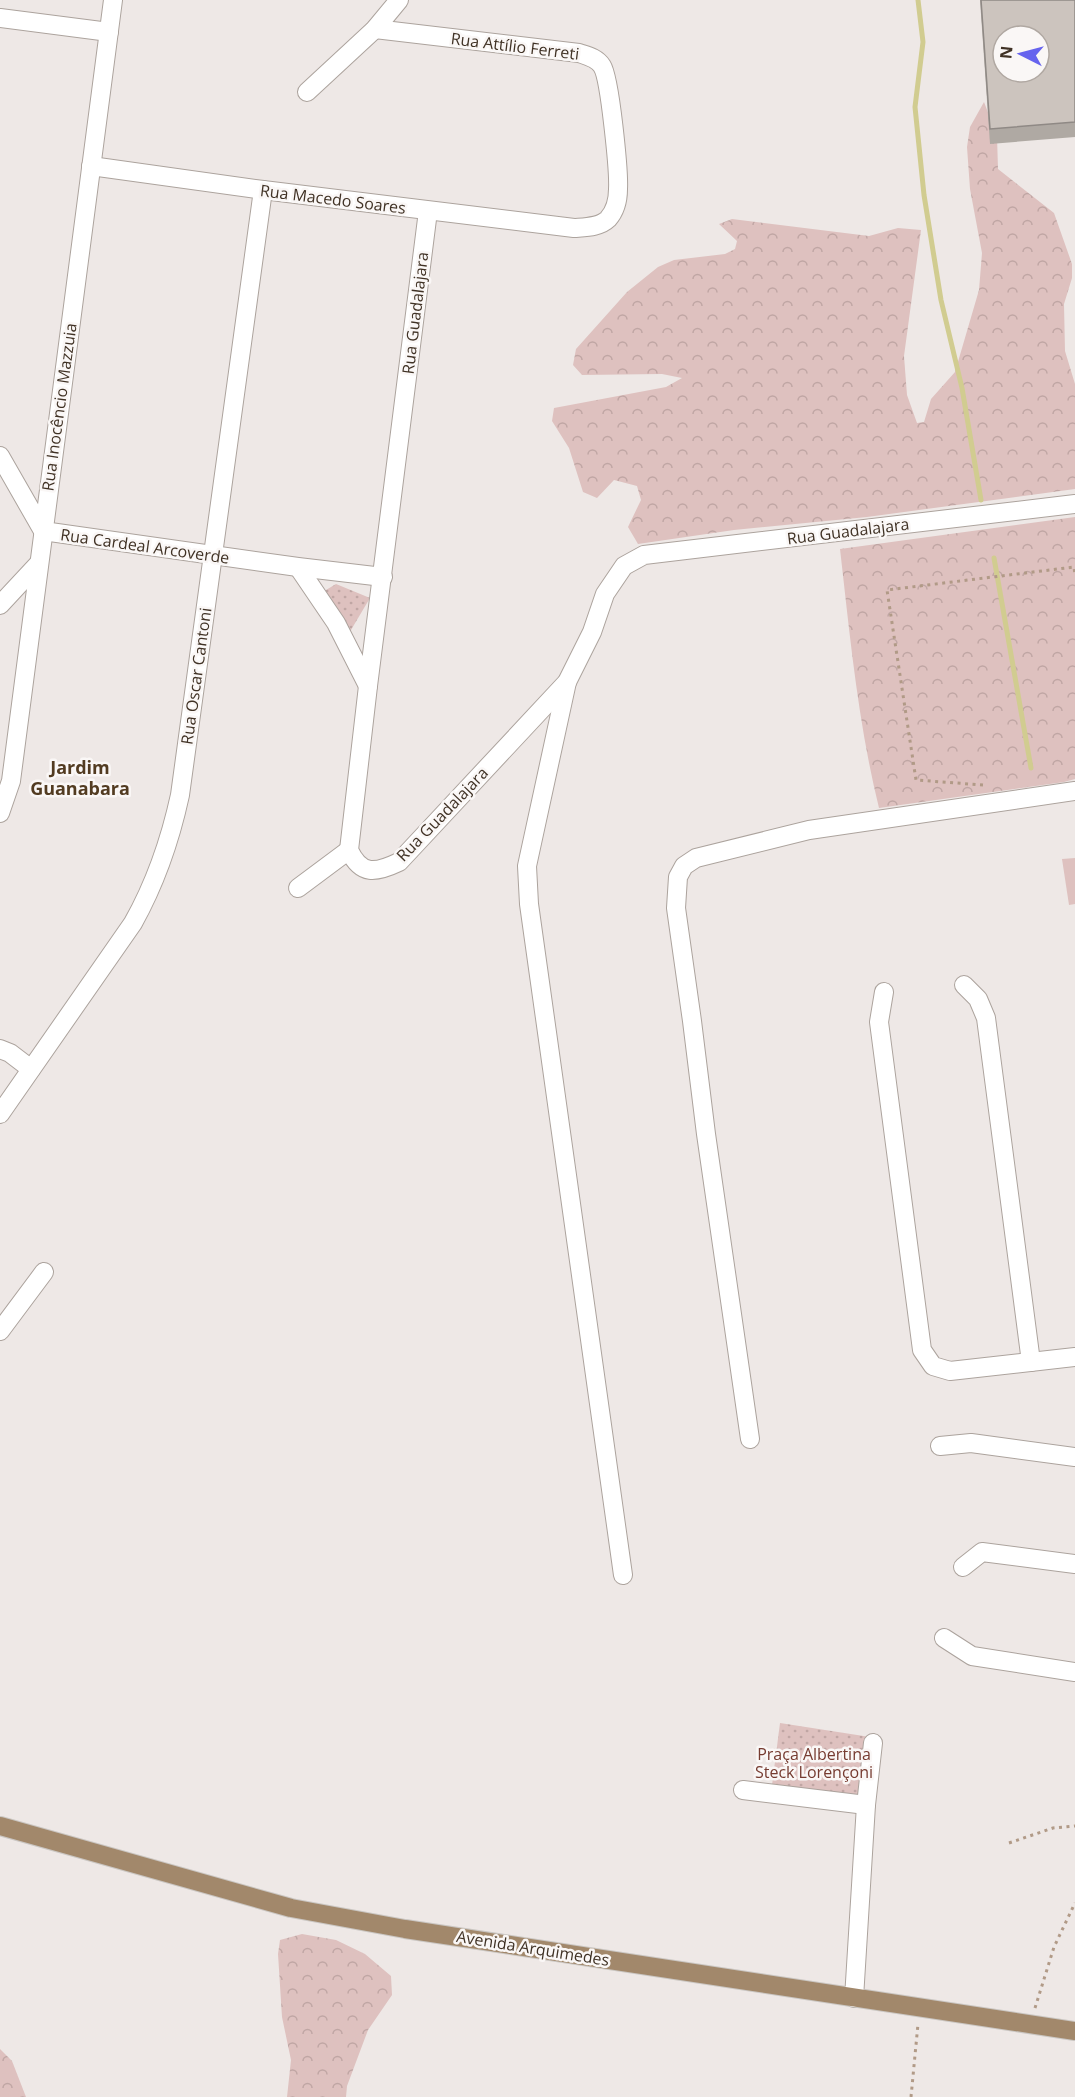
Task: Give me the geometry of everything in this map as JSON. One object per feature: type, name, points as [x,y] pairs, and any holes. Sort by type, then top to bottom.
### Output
[{"type":"main road","name":"Avenida Arquimedes","points":[[0,1826],[291,1908],[405,1929],[1075,2031]]},
{"type":"street","name":"Rua Inocêncio Mazzuia","points":[[0,813],[11,781],[113,0]]},
{"type":"street","points":[[307,92],[375,29],[399,0]]},
{"type":"street","points":[[0,18],[109,32]]},
{"type":"street","name":"Rua Attílio Ferreti","points":[[375,29],[579,53],[594,58],[603,67],[609,86],[619,187],[616,208],[608,220],[594,226],[574,228]]},
{"type":"street","name":"Rua Macedo Soares","points":[[91,166],[263,190],[574,228]]},
{"type":"street","name":"Rua Oscar Cantoni","points":[[0,1114],[133,923],[160,868],[171,835],[180,795],[263,190]]},
{"type":"street","name":"Rua Guadalajara","points":[[428,211],[349,850],[355,863],[369,870],[386,868],[399,862],[567,682],[592,632],[605,594],[624,566],[644,555],[1075,504]]},
{"type":"street","name":"Rua Cardeal Arcoverde","points":[[0,456],[42,531],[383,577]]},
{"type":"street","points":[[0,605],[39,563]]},
{"type":"street","points":[[298,567],[336,623],[368,686]]},
{"type":"street","points":[[567,682],[536,818],[527,875],[530,914],[623,1575]]},
{"type":"street","points":[[750,1439],[705,1134],[676,908],[678,877],[684,866],[696,858],[809,830],[1075,791]]},
{"type":"street","points":[[298,888],[349,850]]},
{"type":"street","points":[[964,985],[978,999],[986,1018],[1031,1362]]},
{"type":"street","points":[[884,992],[879,1022],[922,1350],[933,1366],[950,1371],[1075,1357]]},
{"type":"street","points":[[0,1049],[10,1053],[31,1069]]},
{"type":"street","points":[[0,1331],[44,1272]]},
{"type":"street","points":[[940,1446],[971,1443],[1075,1457]]},
{"type":"street","points":[[963,1567],[982,1552],[1075,1564]]},
{"type":"street","points":[[944,1638],[972,1656],[1075,1672]]},
{"type":"street","points":[[854,1998],[866,1805],[873,1743]]},
{"type":"street","points":[[743,1790],[866,1805]]},
{"type":"path","points":[[984,785],[916,780],[887,590],[1074,567],[1075,574]]},
{"type":"path","points":[[1008,1843],[1053,1828],[1075,1826]]},
{"type":"path","points":[[1031,2024],[1054,1947],[1075,1903]]},
{"type":"path","points":[[911,2097],[918,2007]]},
{"type":"green space","points":[[984,102],[997,136],[998,169],[1054,213],[1072,264],[1072,278],[1064,304],[1065,351],[1075,384],[1075,489],[867,517],[734,530],[638,544],[628,527],[641,500],[637,486],[614,480],[597,498],[583,492],[569,448],[552,421],[554,408],[666,387],[682,378],[662,374],[582,375],[573,365],[576,349],[627,292],[658,267],[674,260],[725,254],[735,249],[737,241],[719,224],[732,219],[869,236],[898,228],[921,230],[904,356],[907,395],[917,423],[924,422],[931,399],[955,372],[979,290],[982,253],[970,189],[967,147],[970,127]]},
{"type":"green space","points":[[1075,517],[1075,779],[879,808],[860,712],[840,549]]},
{"type":"green space","points":[[336,584],[370,598],[348,635],[321,593]]},
{"type":"green space","points":[[1075,858],[1075,904],[1069,905],[1062,859]]},
{"type":"green space","name":"Praça Albertina Steck Lorençoni","points":[[780,1723],[870,1737],[866,1805],[771,1793]]},
{"type":"green space","points":[[302,1934],[336,1940],[365,1954],[391,1976],[392,1995],[368,2030],[347,2086],[346,2097],[287,2097],[291,2060],[282,2017],[278,1954],[280,1940]]},
{"type":"green space","points":[[0,2049],[12,2061],[26,2097],[0,2097]]},
{"type":"building","points":[[981,0],[1075,0],[1075,122],[990,129]]},
{"type":"waterway","points":[[918,0],[923,42],[915,107],[924,195],[941,300],[962,388],[981,500]]},
{"type":"waterway","points":[[994,558],[1031,768]]},
{"type":"district","name":"Jardim Guanabara","points":[[80,778]]}]
